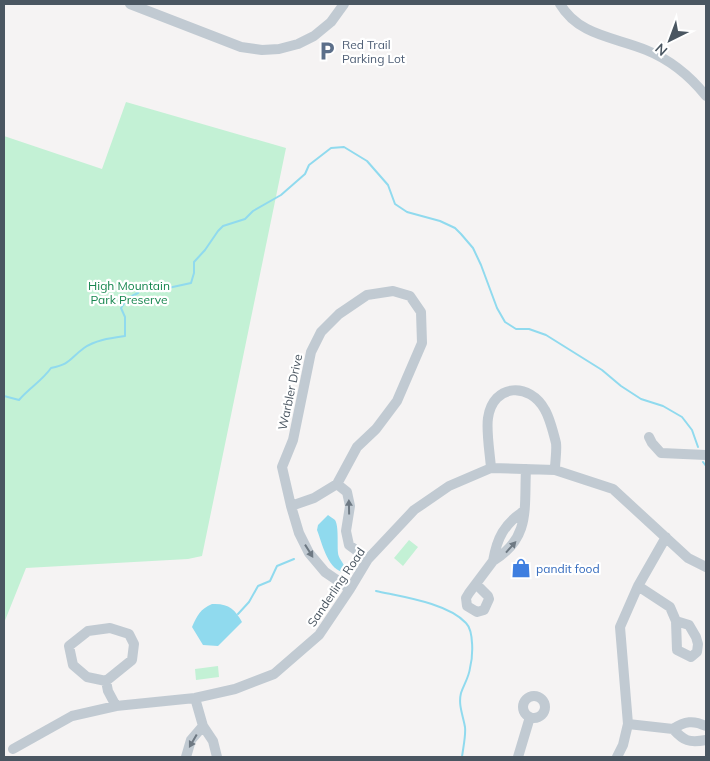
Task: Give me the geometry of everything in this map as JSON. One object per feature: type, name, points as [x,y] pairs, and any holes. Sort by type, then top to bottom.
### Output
[{"type":"street","points":[[130,4],[241,47],[262,50],[279,49],[298,44],[314,36],[331,22],[344,4]]},
{"type":"street","points":[[560,4],[568,15],[586,30],[644,49],[669,61],[690,78],[706,96]]},
{"type":"street","name":"Warbler Drive","points":[[337,484],[357,447],[376,429],[397,401],[422,343],[421,312],[410,296],[393,291],[367,295],[339,314],[321,332],[311,352],[293,440],[282,467],[299,533],[309,553],[324,572],[350,590]]},
{"type":"street","points":[[491,468],[488,418],[494,401],[504,391],[518,390],[532,396],[545,410],[556,443],[555,470]]},
{"type":"street","points":[[649,437],[661,452],[706,454]]},
{"type":"street","name":"Sanderling Road","points":[[14,749],[72,716],[116,706],[194,698],[234,689],[274,674],[319,635],[350,590],[368,559],[414,510],[448,486],[491,468],[555,470],[613,489],[688,558],[706,567]]},
{"type":"street","points":[[493,561],[503,555],[515,542],[520,533],[524,511],[526,469]]},
{"type":"street","points":[[291,506],[314,498],[337,484],[347,492],[350,506],[346,531],[349,545],[368,559]]},
{"type":"street","points":[[476,584],[493,561],[500,534],[511,520],[524,511]]},
{"type":"street","points":[[616,757],[624,745],[628,724],[620,627],[638,586],[666,537]]},
{"type":"street","points":[[638,586],[670,607],[676,621]]},
{"type":"street","points":[[110,628],[129,634],[134,644],[132,660],[106,681],[87,677],[72,665],[69,646],[88,631],[110,628]]},
{"type":"street","points":[[106,681],[108,691],[116,706]]},
{"type":"street","points":[[194,698],[204,726],[213,741],[217,757]]},
{"type":"street","points":[[518,757],[530,717]]},
{"type":"street","points":[[628,724],[673,729],[683,722],[695,721],[706,726]]},
{"type":"street","points":[[186,757],[191,740],[204,726]]},
{"type":"street","points":[[673,729],[681,738],[693,742],[706,740]]},
{"type":"green space","name":"High Mountain Park Preserve","points":[[126,102],[286,148],[202,556],[188,559],[26,568],[4,623],[4,136],[102,169]]},
{"type":"green space","points":[[409,540],[418,547],[403,566],[394,558]]},
{"type":"green space","points":[[218,666],[219,677],[196,680],[195,669]]},
{"type":"water","points":[[328,515],[336,523],[338,555],[345,567],[342,572],[332,565],[329,560],[317,530],[318,525]]},
{"type":"water","points":[[212,604],[227,606],[237,614],[242,622],[218,646],[203,645],[192,627],[199,613]]},
{"type":"waterway","points":[[4,396],[19,400],[51,368],[66,363],[88,345],[125,336],[125,317],[121,308],[128,298],[138,293],[141,286],[150,285],[159,290],[191,283],[194,273],[194,262],[223,226],[245,219],[253,211],[281,195],[305,174],[309,165],[331,148],[344,147],[367,161],[388,185],[395,204],[407,212],[440,221],[455,228],[461,234],[473,248],[497,308],[505,322],[516,329],[529,329],[546,335],[602,370],[621,386],[641,399],[663,406],[682,417],[692,430],[698,447]]},
{"type":"waterway","points":[[703,462],[706,466]]},
{"type":"waterway","points":[[238,614],[249,602],[258,586],[270,581],[277,566],[294,559]]},
{"type":"waterway","points":[[376,591],[411,598],[448,610],[458,616],[469,627],[472,638],[471,663],[460,697],[465,727],[462,757]]},
{"type":"place","name":"Red Trail Parking Lot","points":[[327,51]]},
{"type":"place","name":"pandit food","points":[[521,568]]}]
